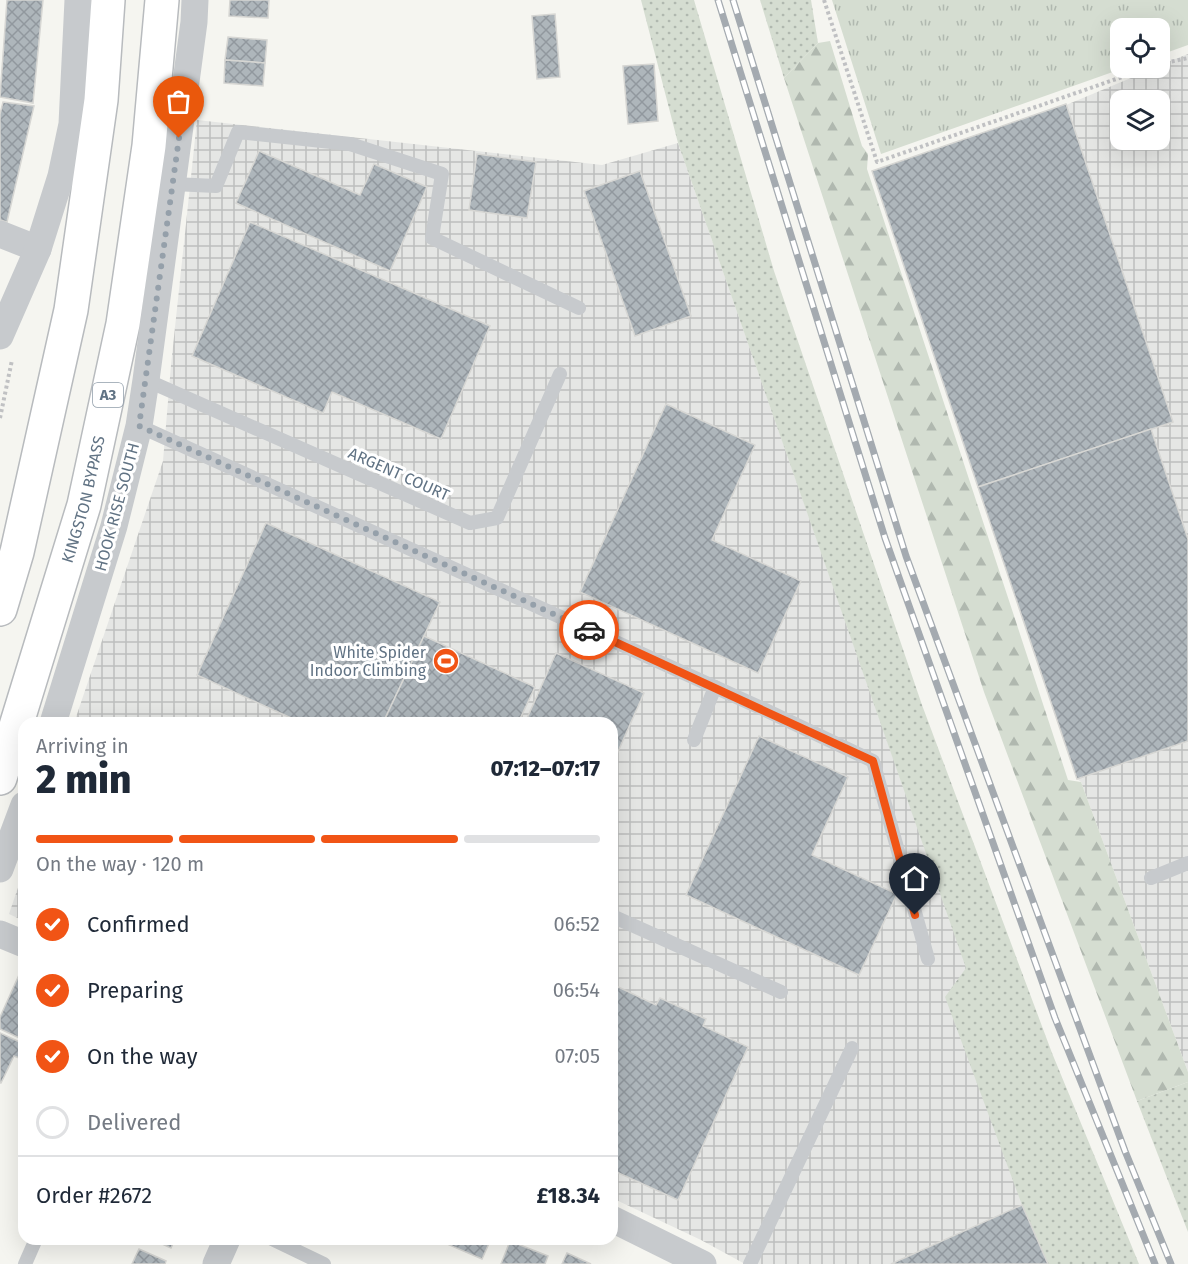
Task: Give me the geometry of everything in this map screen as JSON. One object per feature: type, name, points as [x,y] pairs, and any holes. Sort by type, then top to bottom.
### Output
[{"type":"highway","points":[[0,609],[17,552],[71,310],[101,100],[108,0]]},
{"type":"highway","name":"KINGSTON BYPASS","points":[[19,717],[84,505],[123,324],[149,146],[162,0]]},
{"type":"highway","name":"KINGSTON BYPASS","points":[[0,778],[18,720]]},
{"type":"street","points":[[6,345],[61,176],[72,124],[78,0]]},
{"type":"street","name":"HOOK RISE SOUTH","points":[[56,717],[114,526],[139,426],[173,184],[195,0]]},
{"type":"street","points":[[0,234],[38,249]]},
{"type":"street","points":[[0,869],[18,821]]},
{"type":"street","points":[[0,934],[18,942]]},
{"type":"street","points":[[618,1222],[703,1264]]},
{"type":"street","points":[[216,1264],[224,1245]]},
{"type":"lane","points":[[173,184],[216,186],[238,132],[350,144],[442,174],[432,238],[579,308]]},
{"type":"lane","name":"ARGENT COURT","points":[[146,380],[470,523],[497,518],[560,374]]},
{"type":"lane","points":[[139,426],[873,761],[928,959]]},
{"type":"lane","points":[[694,740],[715,687]]},
{"type":"lane","points":[[1151,878],[1188,863]]},
{"type":"lane","points":[[618,919],[781,992]]},
{"type":"lane","points":[[750,1264],[852,1048]]},
{"type":"lane","points":[[25,1264],[33,1245]]},
{"type":"lane","points":[[284,1245],[324,1264]]},
{"type":"path","points":[[824,0],[877,162],[1119,78]]},
{"type":"path","points":[[1170,61],[1188,58]]},
{"type":"path","points":[[0,418],[6,345]]},
{"type":"shaded area","points":[[1188,54],[1188,1072],[1081,782],[1077,779],[872,171],[1066,105],[1131,78],[1170,78],[1170,61]]},
{"type":"shaded area","points":[[197,120],[602,165],[678,143],[981,1009],[1094,1264],[745,1264],[701,1240],[618,1201],[618,717],[76,717],[163,461]]},
{"type":"shaded area","points":[[18,888],[18,918],[9,914]]},
{"type":"green space","points":[[641,0],[694,0],[774,271],[922,705],[1052,1053],[1139,1264],[1048,1264],[1022,1205],[945,997],[966,968],[678,143]]},
{"type":"green space","points":[[760,0],[811,0],[818,43],[784,78]]},
{"type":"green space","points":[[832,0],[1188,0],[1188,45],[1170,51],[1170,18],[1110,18],[1110,73],[881,154]]},
{"type":"green space","points":[[830,41],[862,146],[868,154],[867,169],[1068,780],[1081,782],[1188,1072],[1188,1082],[1137,1101],[984,692],[784,78],[818,43]]},
{"type":"green space","points":[[1188,1082],[1188,1232],[1137,1101]]},
{"type":"building","points":[[7,0],[43,0],[33,103],[0,97]]},
{"type":"building","points":[[230,0],[269,0],[268,18],[229,16]]},
{"type":"building","points":[[555,14],[560,77],[537,79],[532,16]]},
{"type":"building","points":[[228,37],[267,40],[265,63],[225,60]]},
{"type":"building","points":[[225,60],[265,63],[263,86],[224,83]]},
{"type":"building","points":[[654,64],[658,121],[628,124],[623,66]]},
{"type":"building","points":[[3,102],[34,106],[7,222],[0,220],[0,114]]},
{"type":"building","points":[[1066,104],[1173,422],[978,487],[872,171]]},
{"type":"building","points":[[259,151],[360,195],[374,164],[427,187],[390,271],[236,203]]},
{"type":"building","points":[[477,154],[536,162],[527,218],[469,210]]},
{"type":"building","points":[[640,171],[691,316],[635,336],[584,191]]},
{"type":"building","points":[[250,222],[490,326],[441,439],[332,392],[323,413],[192,356]]},
{"type":"building","points":[[666,404],[755,445],[712,540],[801,581],[758,673],[580,592]]},
{"type":"building","points":[[1151,429],[1188,539],[1188,741],[1077,779],[978,487]]},
{"type":"building","points":[[266,523],[440,602],[386,717],[289,717],[197,675]]},
{"type":"building","name":"White Spider Indoor Climbing","points":[[424,636],[535,687],[521,717],[386,717]]},
{"type":"building","points":[[556,653],[644,693],[618,752],[618,717],[528,717]]},
{"type":"building","points":[[759,736],[848,777],[812,855],[897,894],[859,975],[686,895]]},
{"type":"building","points":[[18,977],[18,1037],[0,1029],[0,1017]]},
{"type":"building","points":[[618,987],[656,1005],[660,998],[706,1019],[703,1026],[748,1047],[678,1200],[618,1173]]},
{"type":"building","points":[[0,1033],[18,1041],[18,1058],[14,1056],[0,1083]]},
{"type":"building","points":[[1022,1205],[1048,1264],[891,1264]]},
{"type":"building","points":[[449,1245],[488,1245],[482,1259]]},
{"type":"building","points":[[508,1245],[520,1245],[548,1256],[545,1264],[501,1264]]},
{"type":"building","points":[[139,1249],[166,1261],[165,1264],[132,1264]]},
{"type":"building","points":[[567,1253],[591,1264],[562,1264]]},
{"type":"railway","points":[[718,0],[885,538],[1055,1018],[1155,1264]]},
{"type":"railway","points":[[733,0],[906,556],[1125,1151],[1171,1264]]},
{"type":"way so far","points":[[179,138],[139,426],[589,630]]},
{"type":"place","name":"White Spider Indoor Climbing","points":[[446,661]]},
{"type":"route","points":[[589,630],[873,761],[915,915]]}]
